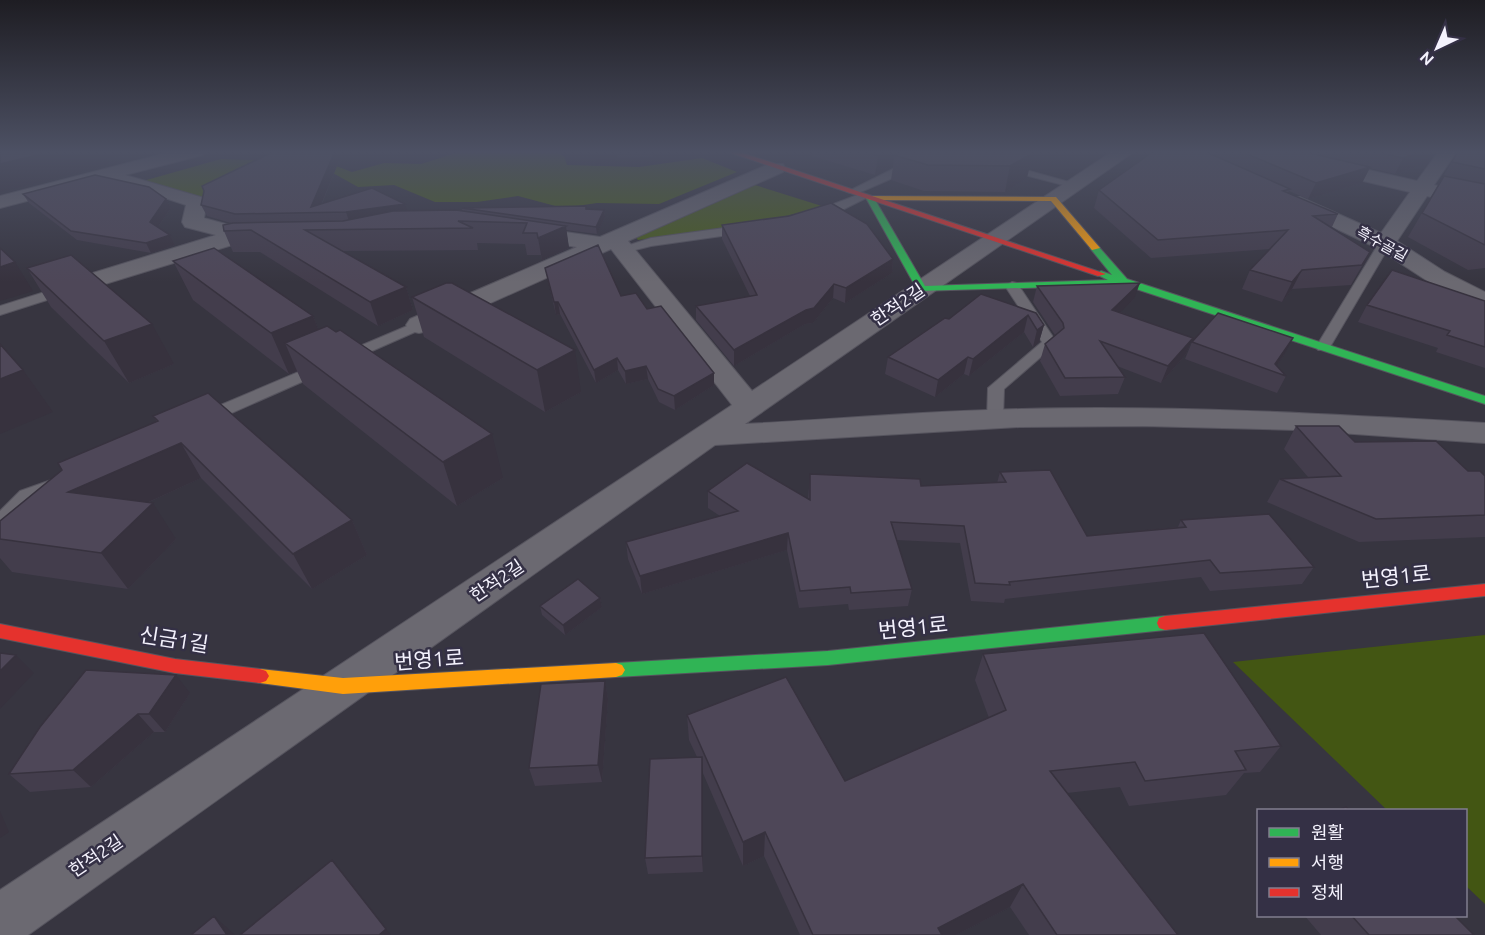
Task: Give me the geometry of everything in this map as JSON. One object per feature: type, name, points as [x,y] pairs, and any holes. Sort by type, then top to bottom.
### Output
[{"type":"main road","points":[[858,195],[1485,400]]},
{"type":"main road","points":[[862,196],[1053,199],[1124,282]]},
{"type":"main road","points":[[862,196],[922,289],[1124,282]]},
{"type":"main road","name":"번영1로","points":[[343,687],[828,658],[1485,590]]},
{"type":"main road","name":"신금1길","points":[[0,632],[175,666],[343,687]]},
{"type":"street","points":[[0,202],[28,195]]},
{"type":"street","points":[[175,195],[197,202],[193,222],[239,235]]},
{"type":"street","points":[[419,325],[613,244],[719,195]]},
{"type":"street","name":"한적2길","points":[[0,922],[1060,195]]},
{"type":"street","name":"흑수골길","points":[[1278,195],[1385,243],[1437,277],[1485,302]]},
{"type":"street","points":[[1385,243],[1418,195]]},
{"type":"street","points":[[1447,195],[1485,203]]},
{"type":"street","points":[[79,285],[239,235],[288,228]]},
{"type":"street","points":[[503,228],[542,237],[613,244],[749,407]]},
{"type":"street","points":[[708,436],[995,419],[1144,417],[1296,421],[1485,433]]},
{"type":"lane","points":[[805,216],[840,207],[862,196]]},
{"type":"lane","points":[[613,244],[651,242],[763,226]]},
{"type":"lane","points":[[1323,347],[1385,243]]},
{"type":"lane","points":[[0,311],[79,285]]},
{"type":"lane","points":[[995,419],[996,388],[1050,343],[1012,286]]},
{"type":"lane","points":[[187,426],[419,325]]},
{"type":"lane","points":[[0,522],[27,496],[70,478]]},
{"type":"green space","points":[[191,195],[223,195],[207,199]]},
{"type":"green space","points":[[417,195],[682,195],[659,204],[597,203],[563,208],[518,196],[477,202],[435,202]]},
{"type":"green space","points":[[732,195],[786,195],[825,207],[738,227],[638,240],[635,236]]},
{"type":"green space","points":[[1485,635],[1485,904],[1467,887],[1467,809],[1386,809],[1233,662]]},
{"type":"building","points":[[24,195],[160,195],[166,199],[150,222],[170,235],[146,243],[71,231]]},
{"type":"building","points":[[203,195],[316,195],[311,207],[351,195],[386,195],[405,204],[346,212],[235,214],[201,205]]},
{"type":"building","points":[[1104,195],[1292,195],[1338,214],[1313,216],[1370,252],[1362,265],[1302,270],[1292,282],[1250,270],[1288,230],[1158,240]]},
{"type":"building","points":[[1433,195],[1485,195],[1485,245],[1422,213]]},
{"type":"building","points":[[831,203],[867,224],[893,259],[846,288],[834,284],[814,308],[806,310],[734,350],[696,306],[757,295],[722,225],[789,216]]},
{"type":"building","points":[[586,206],[586,209],[604,210],[596,227],[462,208]]},
{"type":"building","points":[[456,210],[566,226],[538,238],[537,233],[523,233],[527,223],[458,221],[473,228],[305,230],[406,287],[370,302],[251,230],[224,231],[223,225],[343,221],[393,211]]},
{"type":"building","points":[[598,245],[621,296],[636,293],[647,309],[661,306],[714,373],[674,396],[658,389],[646,366],[625,371],[617,358],[594,370],[558,302],[554,302],[545,268]]},
{"type":"building","points":[[0,248],[15,262],[0,267]]},
{"type":"building","points":[[214,248],[313,316],[271,333],[173,261]]},
{"type":"building","points":[[71,255],[152,324],[104,341],[27,268]]},
{"type":"building","points":[[1392,270],[1485,301],[1485,347],[1447,335],[1450,331],[1367,305]]},
{"type":"building","points":[[446,283],[452,283],[575,350],[537,370],[412,297]]},
{"type":"building","points":[[1140,283],[1112,310],[1193,338],[1168,366],[1100,341],[1125,377],[1065,378],[1045,344],[1064,328],[1063,323],[1037,286]]},
{"type":"building","points":[[981,294],[1036,313],[1044,325],[1037,330],[1028,315],[973,359],[968,357],[938,380],[888,357],[945,318],[949,319]]},
{"type":"building","points":[[1218,313],[1293,338],[1275,364],[1286,376],[1192,342]]},
{"type":"building","points":[[327,326],[336,332],[340,330],[492,434],[443,462],[285,343]]},
{"type":"building","points":[[0,344],[23,370],[0,379]]},
{"type":"building","points":[[208,393],[352,520],[293,554],[181,443],[68,492],[153,503],[101,553],[0,539],[0,521],[62,470],[58,463],[158,421],[153,416]]},
{"type":"building","points":[[1296,426],[1339,426],[1355,442],[1436,441],[1468,471],[1480,471],[1485,476],[1485,515],[1376,519],[1280,479],[1341,476]]},
{"type":"building","points":[[747,463],[810,500],[810,474],[920,479],[921,486],[1006,482],[1000,472],[1050,470],[1087,536],[1186,527],[1181,520],[1269,514],[1314,567],[1220,573],[1210,560],[1009,582],[1010,585],[975,583],[964,526],[891,522],[912,589],[851,593],[850,587],[800,591],[788,533],[640,576],[626,542],[738,511],[708,491]]},
{"type":"building","points":[[578,579],[600,598],[563,625],[540,606]]},
{"type":"building","points":[[1204,633],[1281,746],[1235,751],[1246,770],[1145,781],[1135,762],[1050,771],[1178,935],[1057,935],[1023,884],[938,928],[942,935],[813,935],[765,832],[743,842],[687,715],[786,677],[845,781],[1006,710],[983,654]]},
{"type":"building","points":[[0,653],[16,655],[0,671]]},
{"type":"building","points":[[86,670],[176,675],[149,714],[138,714],[73,770],[9,774],[40,727]]},
{"type":"building","points":[[605,681],[598,765],[529,768],[541,684]]},
{"type":"building","points":[[702,757],[702,856],[645,858],[650,759]]},
{"type":"building","points":[[332,860],[386,929],[379,935],[240,935]]},
{"type":"building","points":[[214,916],[227,935],[191,935]]},
{"type":"building","points":[[1353,917],[1456,917],[1474,935],[1369,935]]},
{"type":"traffic: fast","points":[[870,198],[922,289],[1124,282],[1095,248]]},
{"type":"traffic: fast","points":[[1101,274],[1485,400]]},
{"type":"traffic: fast","points":[[616,670],[828,658],[1165,623]]},
{"type":"traffic: slow","points":[[870,198],[1053,199],[1095,248]]},
{"type":"traffic: slow","points":[[260,676],[343,686],[616,670]]},
{"type":"traffic: jam","points":[[860,195],[1101,274]]},
{"type":"traffic: jam","points":[[1165,623],[1485,590]]},
{"type":"traffic: jam","points":[[0,631],[175,666],[260,676]]}]
